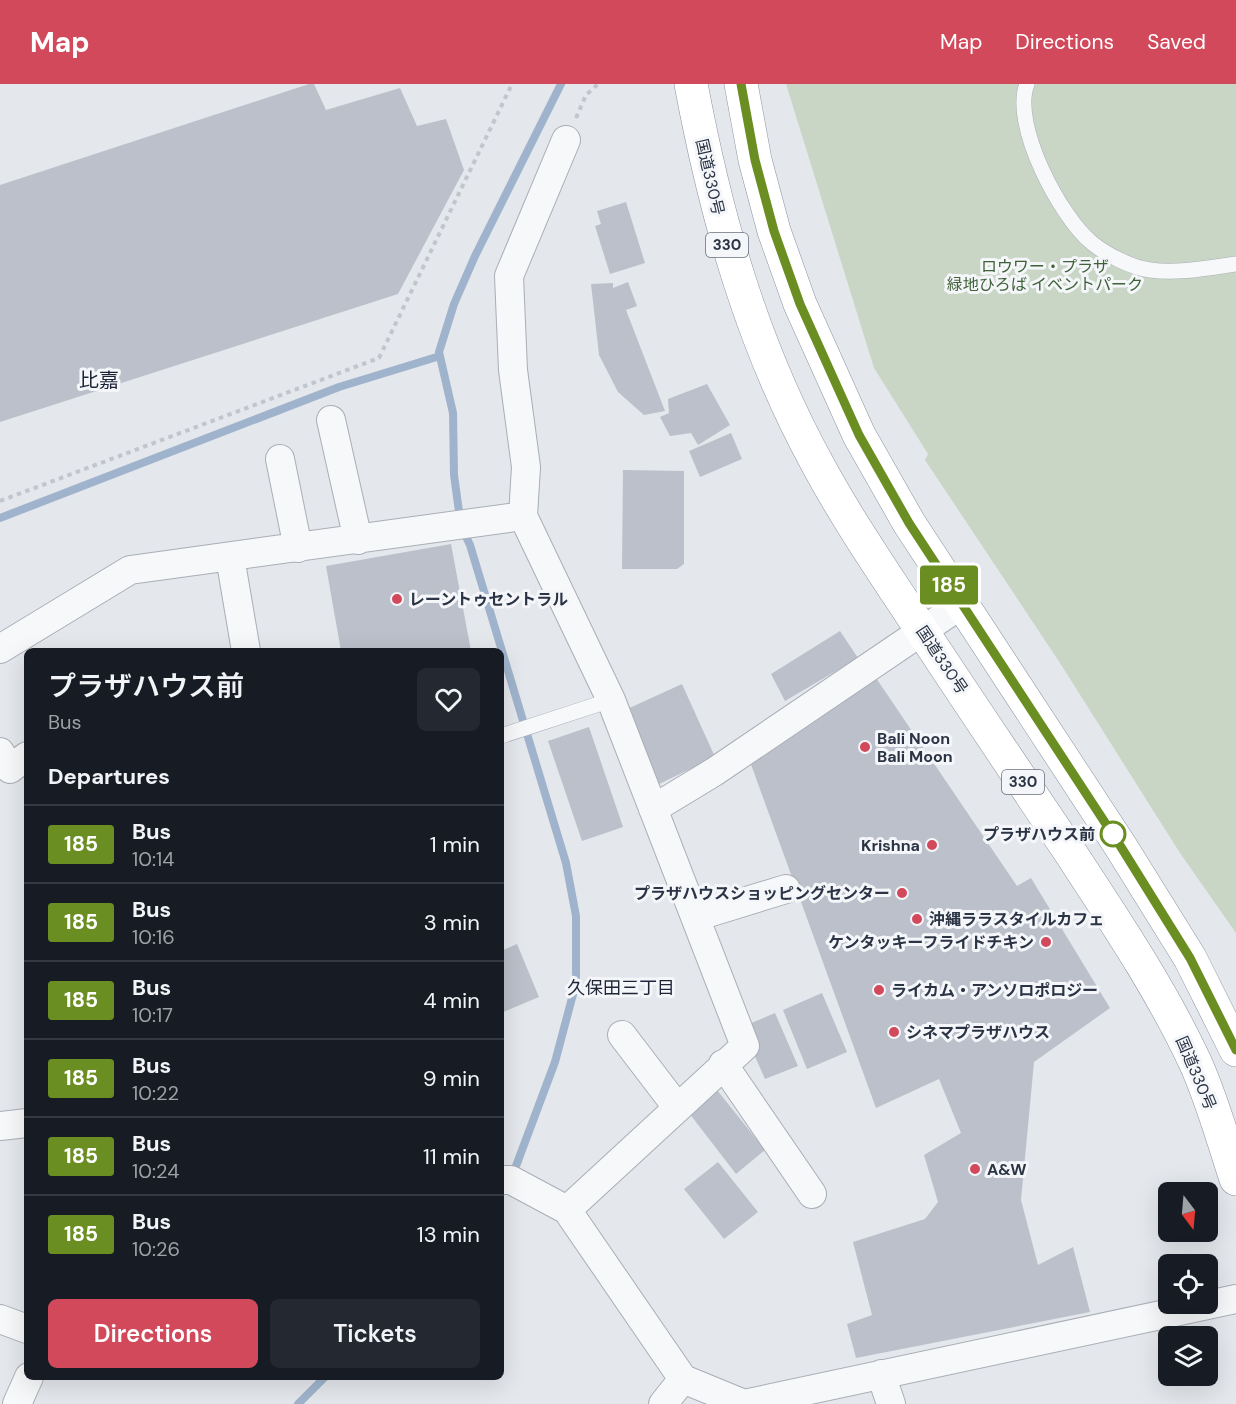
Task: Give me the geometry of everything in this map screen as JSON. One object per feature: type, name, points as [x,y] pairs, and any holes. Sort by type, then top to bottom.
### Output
[{"type":"highway","name":"国道330号","points":[[691,84],[707,170],[726,241],[755,330],[784,399],[818,466],[922,631],[1106,907],[1153,983],[1195,1062],[1236,1179]]},
{"type":"highway","name":"330","points":[[741,84],[755,160],[774,231],[800,304],[859,435],[909,523],[1121,847],[1190,958],[1236,1050]]},
{"type":"street","points":[[566,141],[509,276],[513,370],[526,467],[523,516],[611,700],[745,1046],[567,1210]]},
{"type":"street","points":[[331,420],[358,540]]},
{"type":"street","points":[[280,459],[298,548]]},
{"type":"street","points":[[0,649],[130,570],[523,516]]},
{"type":"street","points":[[230,557],[245,648]]},
{"type":"street","points":[[653,809],[714,772],[962,604]]},
{"type":"street","points":[[0,752],[10,769],[24,758]]},
{"type":"street","points":[[694,917],[786,889]]},
{"type":"street","points":[[622,1035],[677,1107]]},
{"type":"street","points":[[723,1065],[812,1194]]},
{"type":"street","points":[[0,1126],[24,1122]]},
{"type":"street","points":[[504,1180],[511,1180],[567,1210],[683,1379],[744,1404],[1236,1299]]},
{"type":"street","points":[[0,1319],[24,1328]]},
{"type":"street","points":[[881,1374],[891,1404]]},
{"type":"street","points":[[663,1404],[683,1379]]},
{"type":"lane","points":[[1027,84],[1024,110],[1033,147],[1050,189],[1091,242],[1116,258],[1149,270],[1196,270],[1236,264]]},
{"type":"lane","points":[[505,735],[611,700]]},
{"type":"path","points":[[0,501],[379,358],[512,84]]},
{"type":"path","points":[[586,95],[598,84]]},
{"type":"green space","name":"ロウワー・プラザ 緑地ひろば イベントパーク","points":[[786,84],[1236,84],[1236,933],[1180,853],[1060,663],[925,460],[928,454],[874,368]]},
{"type":"building","points":[[314,84],[326,110],[400,88],[417,126],[446,119],[464,170],[398,294],[0,422],[0,185]]},
{"type":"building","points":[[626,202],[645,263],[610,274],[595,226],[601,224],[597,211]]},
{"type":"building","points":[[628,282],[637,306],[626,310],[665,411],[644,415],[618,392],[599,355],[591,284],[613,283],[613,288]]},
{"type":"building","points":[[707,384],[730,425],[698,445],[691,433],[670,436],[660,417],[669,413],[668,399]]},
{"type":"building","points":[[731,433],[742,459],[700,477],[689,451]]},
{"type":"building","points":[[623,470],[684,471],[684,564],[677,569],[622,569]]},
{"type":"building","name":"レーントゥセントラル","points":[[451,544],[470,648],[340,648],[326,566]]},
{"type":"building","points":[[840,631],[858,658],[785,701],[771,674]]},
{"type":"building","points":[[876,678],[1017,886],[1031,878],[1110,1008],[1034,1062],[1021,1200],[1038,1265],[1073,1247],[1090,1312],[856,1358],[847,1324],[872,1315],[853,1242],[925,1219],[938,1202],[924,1155],[961,1133],[939,1079],[876,1108],[749,759]]},
{"type":"building","points":[[682,684],[715,757],[655,786],[625,710]]},
{"type":"building","points":[[589,727],[623,827],[582,841],[548,741]]},
{"type":"building","points":[[517,944],[539,997],[504,1012],[504,950]]},
{"type":"building","points":[[822,993],[847,1052],[807,1069],[783,1010]]},
{"type":"building","points":[[775,1013],[798,1066],[765,1079],[742,1027]]},
{"type":"building","points":[[717,1090],[765,1150],[736,1174],[689,1113]]},
{"type":"building","points":[[718,1162],[758,1212],[724,1239],[684,1189]]},
{"type":"waterway","points":[[501,648],[470,545],[461,526],[454,475],[453,413],[439,352],[454,304],[475,256],[561,84]]},
{"type":"waterway","points":[[0,518],[339,387],[440,356]]},
{"type":"waterway","points":[[504,658],[566,863],[576,916],[576,983],[555,1062],[513,1174]]},
{"type":"waterway","points":[[298,1404],[322,1380]]},
{"type":"bus line","name":"185","points":[[741,84],[755,160],[774,231],[800,304],[859,435],[909,523],[1121,847],[1190,958],[1216,1005],[1236,1050]]},
{"type":"place","name":"レーントゥセントラル","points":[[397,599]]},
{"type":"place","name":"Bali Noon Bali Moon","points":[[865,747]]},
{"type":"place","name":"プラザハウス前","points":[[1113,834]]},
{"type":"place","name":"Krishna","points":[[932,845]]},
{"type":"place","name":"プラザハウスショッピングセンター","points":[[902,893]]},
{"type":"place","name":"沖縄ララスタイルカフェ","points":[[917,919]]},
{"type":"place","name":"ケンタッキーフライドチキン","points":[[1046,942]]},
{"type":"place","name":"ライカム・アンソロポロジー","points":[[879,990]]},
{"type":"place","name":"シネマプラザハウス","points":[[894,1032]]},
{"type":"place","name":"A&W","points":[[975,1169]]},
{"type":"district","name":"比嘉","points":[[99,380]]},
{"type":"district","name":"久保田三丁目","points":[[621,988]]}]
